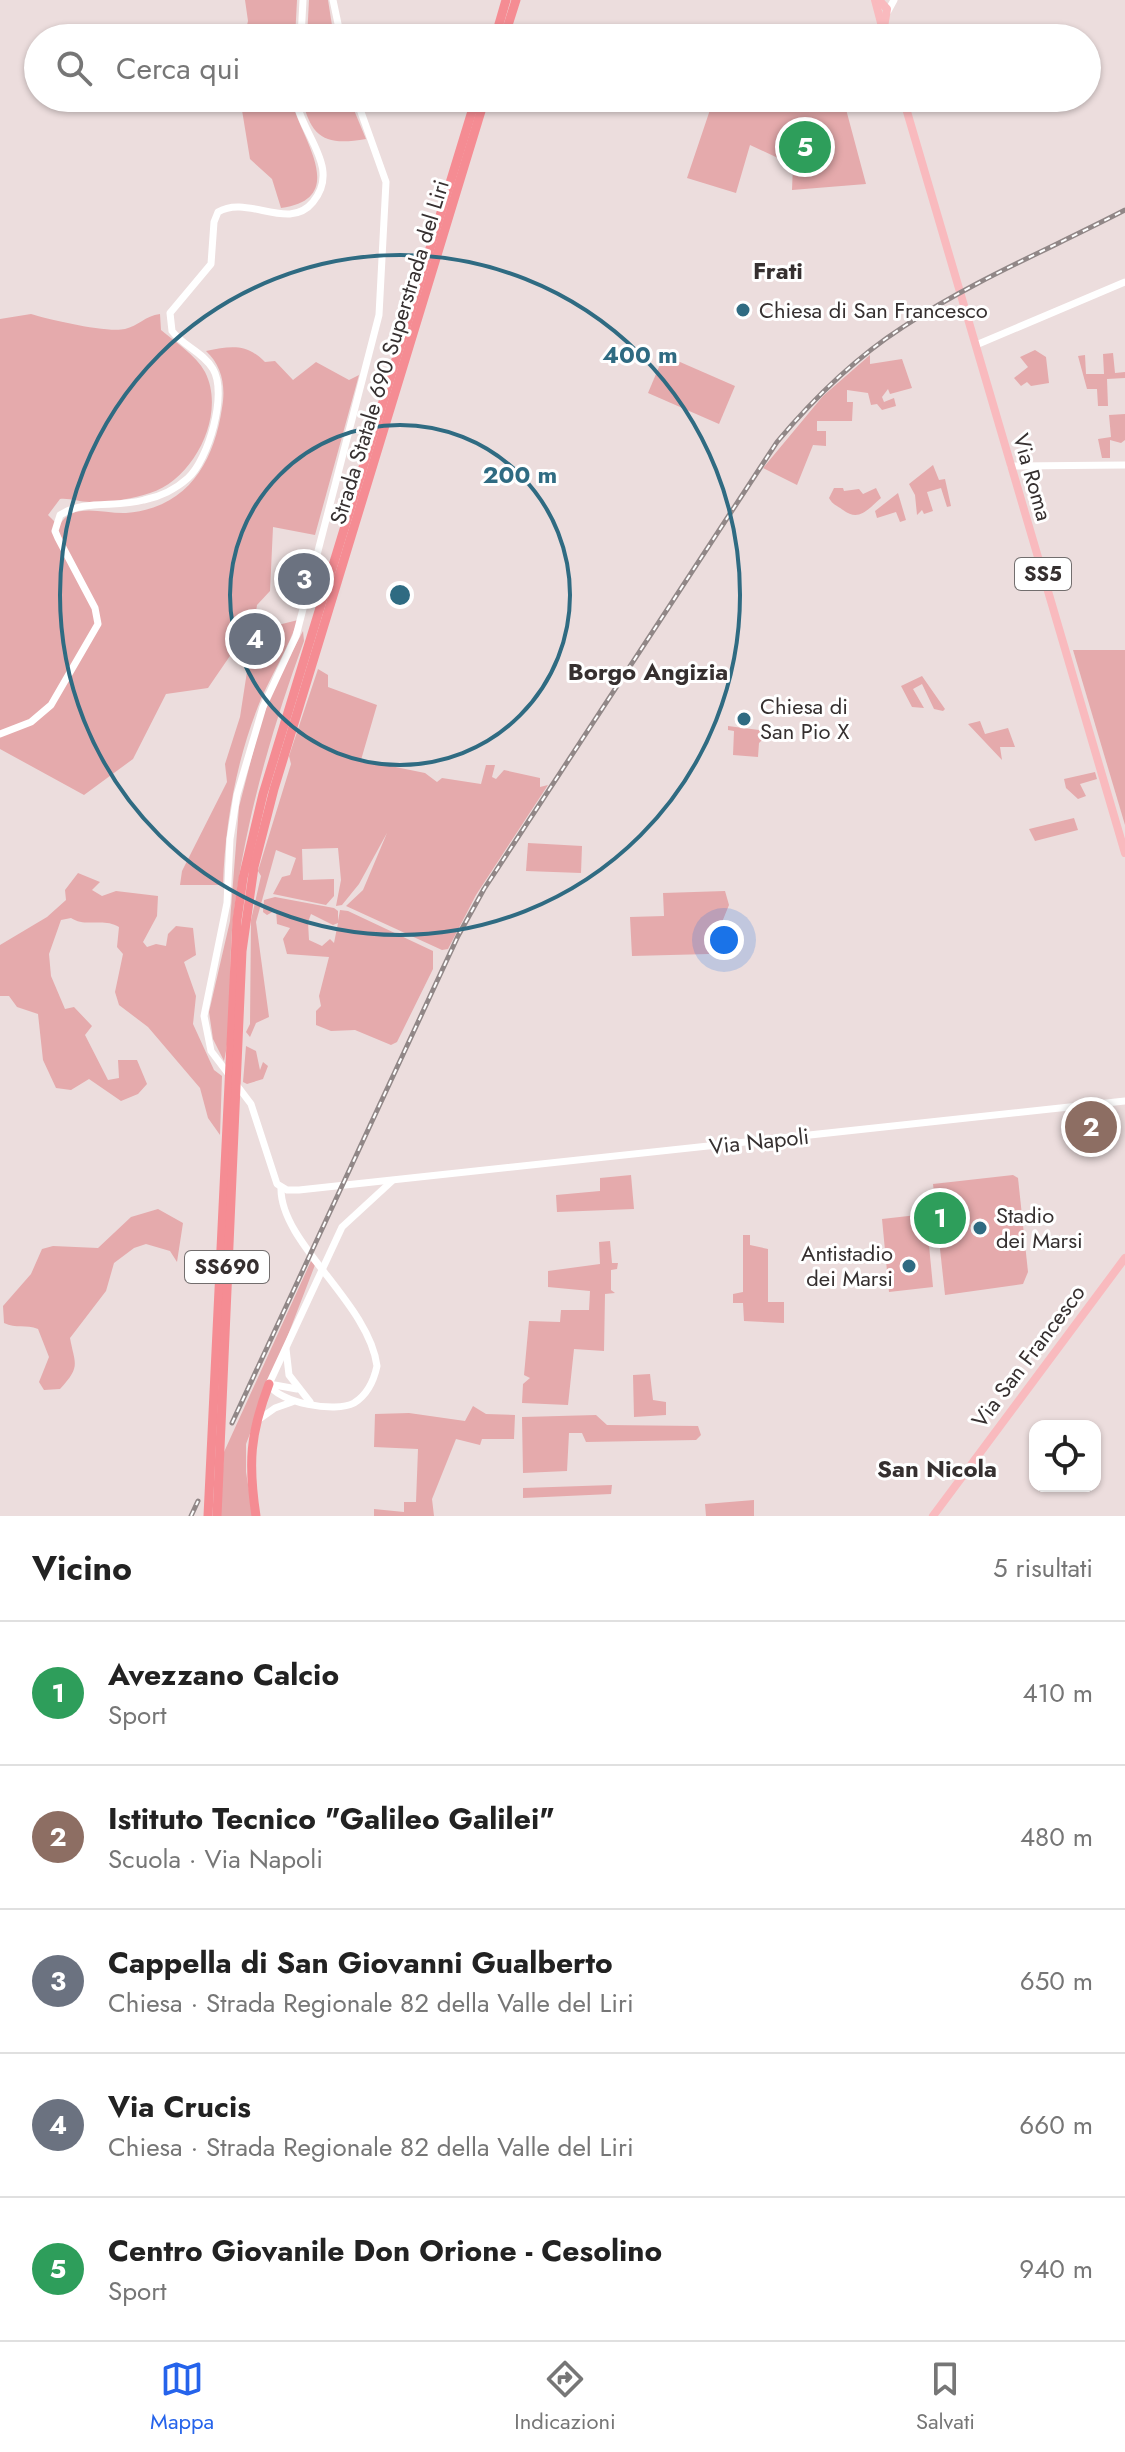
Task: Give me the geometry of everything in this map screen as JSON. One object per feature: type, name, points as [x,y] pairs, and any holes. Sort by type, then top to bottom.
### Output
[{"type":"highway","points":[[499,24],[506,0]]},
{"type":"highway","points":[[508,24],[516,0]]},
{"type":"highway","name":"Strada Statale 690 Superstrada del Liri","points":[[230,1121],[227,1087],[237,920],[252,833],[472,112]]},
{"type":"highway","name":"Strada Statale 690 Superstrada del Liri","points":[[208,1516],[242,951],[259,842],[481,112]]},
{"type":"highway","points":[[256,1516],[249,1462],[256,1421],[269,1384]]},
{"type":"highway","name":"Strada Statale 690 Superstrada del Liri","points":[[215,1414],[217,1516]]},
{"type":"main road","points":[[302,24],[303,0]]},
{"type":"main road","points":[[333,0],[338,24]]},
{"type":"main road","points":[[0,734],[31,722],[51,705],[98,624],[90,597],[55,531],[60,515],[79,505],[146,500],[187,479],[201,460],[218,408],[216,377],[205,359],[172,331],[170,313],[211,264],[218,212],[238,206],[290,214],[307,208],[321,190],[326,176],[298,112]]},
{"type":"main road","points":[[361,112],[386,182],[379,315],[296,636],[263,707],[237,795],[230,839],[227,903],[204,1016],[211,1051],[251,1104],[285,1207],[327,1273],[363,1325],[377,1366],[368,1389],[355,1403],[325,1407],[295,1401],[272,1391],[269,1384],[286,1343],[342,1227],[393,1180]]},
{"type":"main road","name":"Via Roma","points":[[907,112],[1125,853]]},
{"type":"main road","points":[[976,345],[1125,282]]},
{"type":"main road","points":[[1011,466],[1125,465]]},
{"type":"main road","name":"Via Napoli","points":[[281,1188],[297,1190],[1125,1101]]},
{"type":"main road","name":"Via San Francesco","points":[[933,1516],[1125,1258]]},
{"type":"main road","points":[[286,1343],[289,1375],[310,1402]]},
{"type":"main road","points":[[269,1384],[299,1390]]},
{"type":"main road","points":[[256,1421],[275,1408],[295,1401]]},
{"type":"shaded area","points":[[245,0],[297,0],[296,24],[247,24]]},
{"type":"shaded area","points":[[309,0],[328,0],[332,24],[308,24]]},
{"type":"shaded area","points":[[242,112],[295,112],[315,163],[317,179],[314,192],[302,202],[281,208],[272,179],[250,159]]},
{"type":"shaded area","points":[[306,112],[355,112],[366,139],[331,140],[322,136],[310,123]]},
{"type":"shaded area","points":[[709,112],[847,112],[866,184],[792,190],[793,165],[750,145],[736,193],[687,178]]},
{"type":"shaded area","points":[[31,314],[117,330],[130,328],[160,314],[161,330],[196,360],[205,372],[211,389],[209,426],[202,444],[180,475],[166,486],[128,499],[86,502],[60,499],[48,515],[59,526],[65,518],[80,511],[126,513],[148,509],[182,492],[194,479],[212,446],[223,400],[219,370],[206,351],[231,347],[245,349],[265,362],[275,361],[293,380],[316,362],[349,380],[359,375],[315,535],[273,527],[270,591],[257,605],[255,618],[274,626],[298,620],[261,699],[245,744],[226,838],[223,885],[180,885],[182,871],[227,782],[225,764],[240,717],[248,665],[258,647],[252,643],[234,650],[208,688],[166,694],[133,759],[84,795],[0,749],[0,319]]},
{"type":"shaded area","points":[[1035,350],[1046,357],[1049,383],[1031,386],[1027,382],[1021,386],[1014,378],[1028,367],[1020,357]]},
{"type":"shaded area","points":[[1113,353],[1115,373],[1125,372],[1125,378],[1107,379],[1108,406],[1098,406],[1097,389],[1087,389],[1078,356],[1085,355],[1086,374],[1104,374],[1103,354]]},
{"type":"shaded area","points":[[664,355],[735,386],[719,424],[648,393]]},
{"type":"shaded area","points":[[870,355],[870,364],[902,359],[912,388],[890,394],[888,389],[882,397],[884,402],[894,398],[896,406],[882,410],[877,404],[871,405],[868,393],[847,390],[847,402],[853,402],[852,421],[817,421],[817,431],[826,431],[826,446],[813,445],[797,485],[763,468],[823,396]]},
{"type":"shaded area","points":[[1125,414],[1125,440],[1121,443],[1110,440],[1110,458],[1102,458],[1098,439],[1111,437],[1109,415]]},
{"type":"shaded area","points":[[933,465],[939,480],[945,479],[951,506],[947,507],[941,488],[927,492],[933,511],[924,514],[922,510],[917,515],[915,495],[909,484]]},
{"type":"shaded area","points":[[834,488],[843,488],[844,491],[859,489],[863,494],[876,488],[881,498],[863,513],[854,515],[830,500]]},
{"type":"shaded area","points":[[898,493],[906,520],[900,522],[896,512],[877,518],[875,511]]},
{"type":"shaded area","points":[[303,631],[304,641],[270,744],[244,849],[233,920],[224,1061],[213,1039],[209,1012],[230,921],[239,807],[260,725],[274,686]]},
{"type":"shaded area","points":[[1073,650],[1125,650],[1125,825]]},
{"type":"shaded area","points":[[318,669],[328,675],[328,687],[377,705],[361,760],[425,773],[437,782],[442,778],[481,784],[486,765],[495,765],[492,777],[496,779],[504,770],[540,778],[540,787],[548,785],[476,895],[448,949],[442,950],[346,906],[363,890],[387,833],[359,884],[342,905],[336,906],[341,880],[338,848],[302,849],[303,880],[334,879],[334,896],[326,905],[273,894],[282,877],[290,875],[296,858],[276,850],[256,922],[269,1017],[256,1023],[250,1037],[246,1032],[250,1024],[251,920],[261,876],[258,871],[291,764],[289,756]]},
{"type":"shaded area","points":[[922,676],[945,709],[943,711],[934,709],[922,684],[913,689],[924,708],[912,707],[901,686]]},
{"type":"shaded area","points":[[980,721],[985,734],[1008,728],[1015,747],[1000,747],[1002,760],[968,724]]},
{"type":"shaded area","points":[[728,726],[759,730],[765,737],[759,743],[758,757],[733,755],[734,731],[728,730]]},
{"type":"shaded area","points":[[1095,772],[1097,779],[1080,784],[1086,796],[1078,799],[1066,788],[1064,779]]},
{"type":"shaded area","points":[[1074,818],[1078,830],[1035,841],[1029,829]]},
{"type":"shaded area","points":[[528,843],[582,846],[581,873],[526,871]]},
{"type":"shaded area","points":[[78,873],[100,882],[92,890],[102,896],[116,891],[158,896],[157,916],[143,942],[147,947],[156,944],[166,946],[168,934],[176,926],[193,928],[196,955],[184,962],[196,996],[193,1024],[214,1070],[222,1076],[220,1135],[208,1118],[200,1088],[148,1027],[119,1005],[115,992],[123,954],[117,947],[119,927],[71,918],[61,920],[49,954],[51,976],[65,1009],[74,1007],[92,1026],[85,1035],[108,1080],[119,1078],[118,1060],[137,1060],[147,1084],[138,1094],[121,1101],[89,1079],[71,1090],[56,1088],[43,1060],[38,1014],[17,1007],[9,996],[0,996],[0,945],[47,917],[66,900],[65,890]]},
{"type":"shaded area","points":[[725,891],[729,905],[709,954],[632,956],[630,917],[664,916],[663,893]]},
{"type":"shaded area","points":[[275,897],[334,908],[338,911],[338,921],[340,910],[348,911],[433,951],[433,969],[397,1042],[391,1045],[355,1030],[331,1031],[316,1025],[316,1011],[321,1006],[319,996],[329,957],[287,954],[283,939],[290,928],[277,924],[276,910],[267,915],[263,912],[264,900]],"holes":[[[311,914],[333,925],[338,923],[334,943],[330,939],[322,946],[309,940]]]},
{"type":"shaded area","points":[[246,1046],[256,1051],[260,1070],[263,1062],[268,1066],[263,1079],[247,1084],[243,1082]]},
{"type":"shaded area","points":[[631,1175],[634,1209],[557,1212],[556,1195],[600,1191],[600,1178]]},
{"type":"shaded area","name":"Stadio dei Marsi","points":[[1013,1175],[1018,1178],[1028,1272],[1023,1284],[945,1295],[933,1184]]},
{"type":"shaded area","points":[[158,1209],[183,1223],[177,1262],[170,1251],[146,1244],[134,1248],[114,1263],[106,1291],[70,1338],[74,1370],[60,1389],[44,1390],[39,1382],[49,1357],[38,1329],[4,1323],[3,1306],[31,1274],[42,1249],[53,1246],[98,1248],[131,1217]]},
{"type":"shaded area","name":"Antistadio dei Marsi","points":[[926,1214],[933,1287],[889,1292],[882,1219]]},
{"type":"shaded area","points":[[743,1235],[750,1235],[750,1245],[768,1249],[768,1302],[784,1302],[784,1323],[744,1321],[743,1303],[733,1303],[733,1294],[743,1292]]},
{"type":"shaded area","points":[[610,1241],[612,1263],[618,1263],[617,1269],[611,1270],[611,1290],[615,1293],[605,1294],[604,1351],[574,1349],[568,1405],[522,1403],[523,1384],[530,1378],[524,1375],[529,1321],[560,1322],[561,1310],[589,1310],[590,1291],[548,1287],[548,1271],[600,1264],[599,1242]]},
{"type":"shaded area","points":[[311,1261],[315,1265],[246,1444],[246,1472],[253,1516],[220,1516],[224,1452]]},
{"type":"shaded area","points":[[650,1374],[653,1400],[666,1402],[666,1415],[634,1417],[633,1375]]},
{"type":"shaded area","points":[[473,1406],[486,1414],[515,1415],[514,1439],[482,1439],[480,1445],[456,1439],[432,1499],[434,1516],[374,1516],[374,1509],[404,1512],[404,1502],[416,1502],[418,1449],[374,1447],[375,1414],[409,1413],[465,1421]]},
{"type":"shaded area","points":[[596,1415],[607,1425],[698,1426],[701,1435],[696,1440],[586,1442],[582,1433],[569,1433],[567,1471],[523,1473],[522,1417]]},
{"type":"shaded area","points":[[612,1485],[611,1494],[523,1498],[523,1488]]},
{"type":"shaded area","points":[[754,1500],[754,1516],[706,1516],[705,1504]]},
{"type":"railway","points":[[232,1423],[458,936],[484,889],[777,442],[836,380],[903,327],[984,280],[1125,210]]},
{"type":"railway","points":[[191,1516],[198,1501]]},
{"type":"place","name":"Centro Giovanile Don Orione - Cesolino","points":[[805,147]]},
{"type":"place","name":"Chiesa di San Francesco","points":[[743,310]]},
{"type":"place","name":"Cappella di San Giovanni Gualberto","points":[[304,579]]},
{"type":"place","name":"Via Crucis","points":[[255,639]]},
{"type":"place","name":"Chiesa di San Pio X","points":[[744,719]]},
{"type":"place","name":"Istituto Tecnico \"Galileo Galilei\"","points":[[1091,1127]]},
{"type":"place","name":"Avezzano Calcio","points":[[940,1218]]},
{"type":"place","name":"Stadio dei Marsi","points":[[980,1228]]},
{"type":"place","name":"Antistadio dei Marsi","points":[[909,1266]]},
{"type":"district","name":"Frati","points":[[778,270]]},
{"type":"district","name":"Borgo Angizia","points":[[648,671]]},
{"type":"district","name":"San Nicola","points":[[937,1468]]}]
